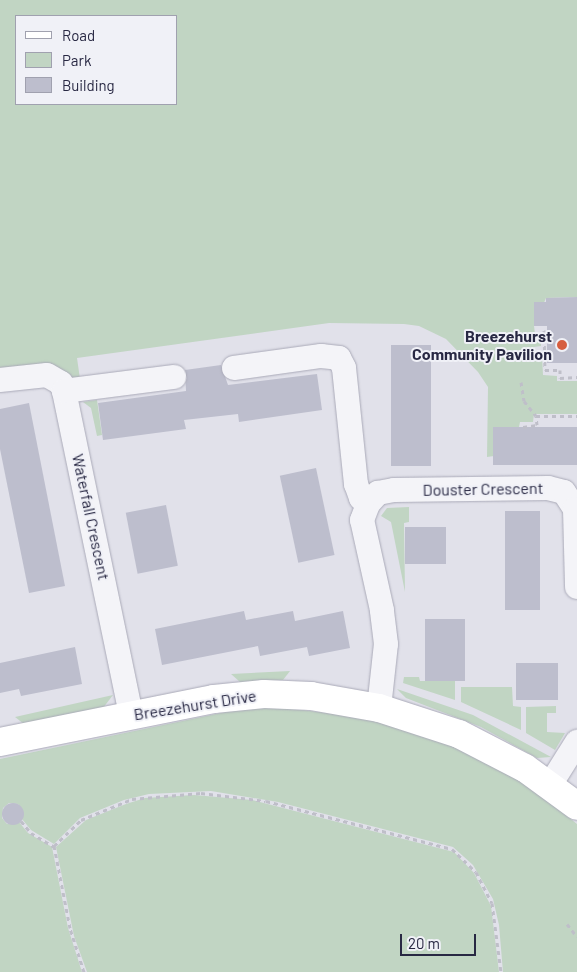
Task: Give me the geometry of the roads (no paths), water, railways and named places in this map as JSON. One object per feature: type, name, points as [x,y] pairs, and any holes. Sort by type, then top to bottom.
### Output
[{"type":"street","points":[[234,368],[321,356],[339,358],[344,368],[356,484],[361,498],[368,504],[363,527],[382,610],[386,644],[379,708]]},
{"type":"street","points":[[0,380],[47,375],[60,383],[64,391],[174,377]]},
{"type":"street","name":"Waterfall Crescent","points":[[64,391],[131,714]]},
{"type":"street","name":"Douster Crescent","points":[[368,504],[378,493],[394,490],[558,490],[568,496],[575,509],[577,586]]},
{"type":"street","name":"Breezehurst Drive","points":[[0,742],[214,698],[264,694],[311,696],[379,708],[443,727],[477,741],[550,785],[577,806]]},
{"type":"street","points":[[550,785],[577,742]]},
{"type":"place","name":"Breezehurst Community Pavilion","points":[[562,345]]}]
